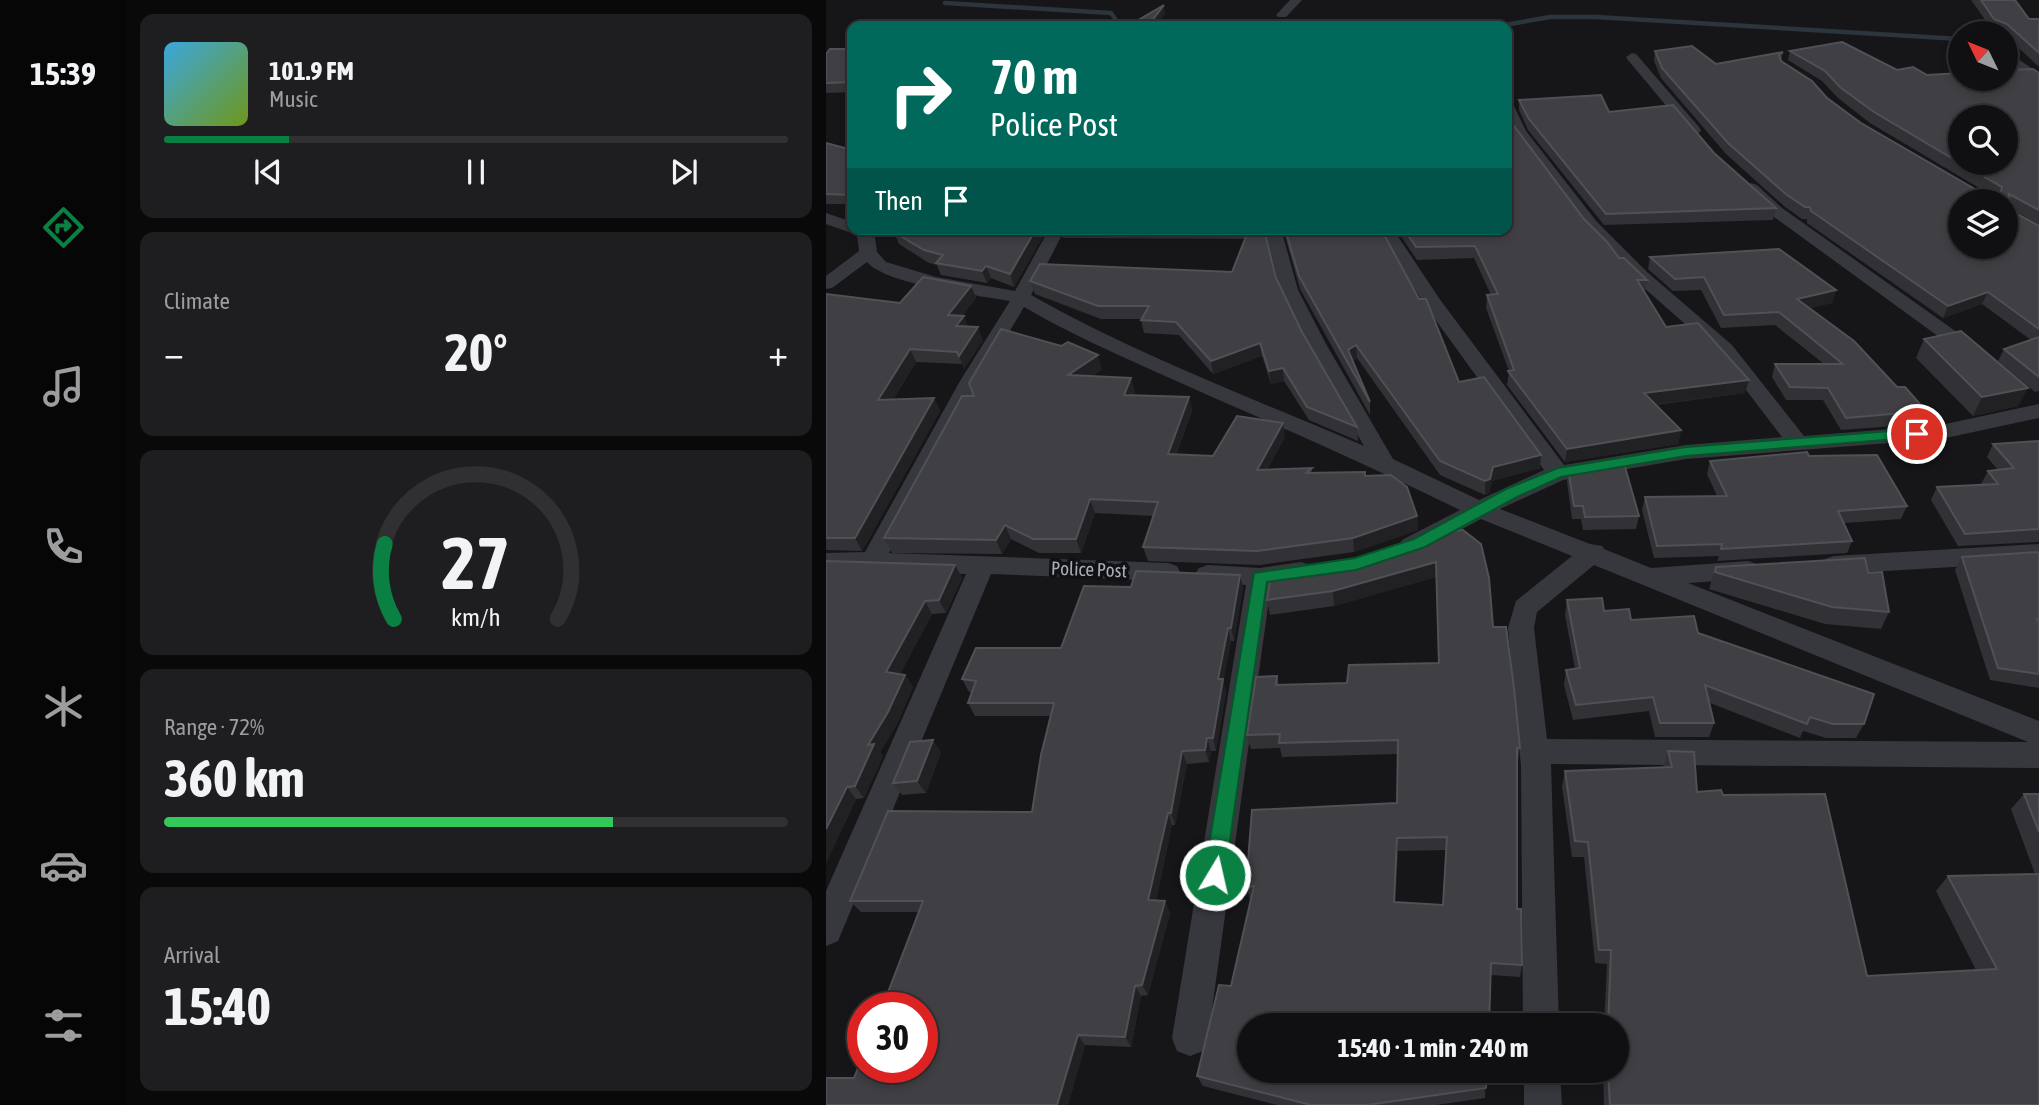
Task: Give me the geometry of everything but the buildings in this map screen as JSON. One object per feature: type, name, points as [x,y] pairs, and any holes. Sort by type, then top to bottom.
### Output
[{"type":"street","points":[[1282,15],[1296,0]]},
{"type":"street","points":[[1632,57],[1704,141]]},
{"type":"street","points":[[2018,63],[2039,79]]},
{"type":"street","points":[[1512,114],[1526,141],[1591,226],[1641,276],[1725,349],[1797,442]]},
{"type":"street","points":[[1738,176],[1776,211],[1964,345],[1992,369]]},
{"type":"street","points":[[826,218],[847,227]]},
{"type":"street","points":[[826,284],[864,235],[880,266],[934,282],[1021,297],[1066,323],[1137,356],[1385,464],[1481,510],[1593,552],[2039,734]]},
{"type":"street","points":[[872,561],[1054,235]]},
{"type":"street","points":[[1275,235],[1289,290],[1385,464]]},
{"type":"street","points":[[1388,235],[1434,304],[1558,473]]},
{"type":"street","points":[[2020,393],[2039,410]]},
{"type":"street","points":[[1394,551],[1420,543],[1511,493],[1558,473],[1686,452],[1941,432],[2039,410]]},
{"type":"street","points":[[1541,1013],[1534,751],[1521,628],[1525,607],[1593,552]]},
{"type":"street","points":[[1817,566],[2039,553]]},
{"type":"street","name":"Police Post","points":[[826,562],[872,561],[1260,577],[1329,568]]},
{"type":"street","points":[[826,929],[982,566]]},
{"type":"street","points":[[1650,576],[1775,568]]},
{"type":"street","points":[[1190,1038],[1260,577]]},
{"type":"street","points":[[1534,751],[2039,755]]},
{"type":"street","points":[[1542,1083],[1543,1105]]},
{"type":"waterway","points":[[945,3],[1111,13],[1117,21]]},
{"type":"waterway","points":[[1512,24],[1550,17],[1596,17],[1948,38]]},
{"type":"waterway","points":[[2018,45],[2039,48]]},
{"type":"route","points":[[1215,875],[1260,577],[1356,564],[1420,543],[1511,493],[1558,473],[1686,452],[1917,434]]}]
